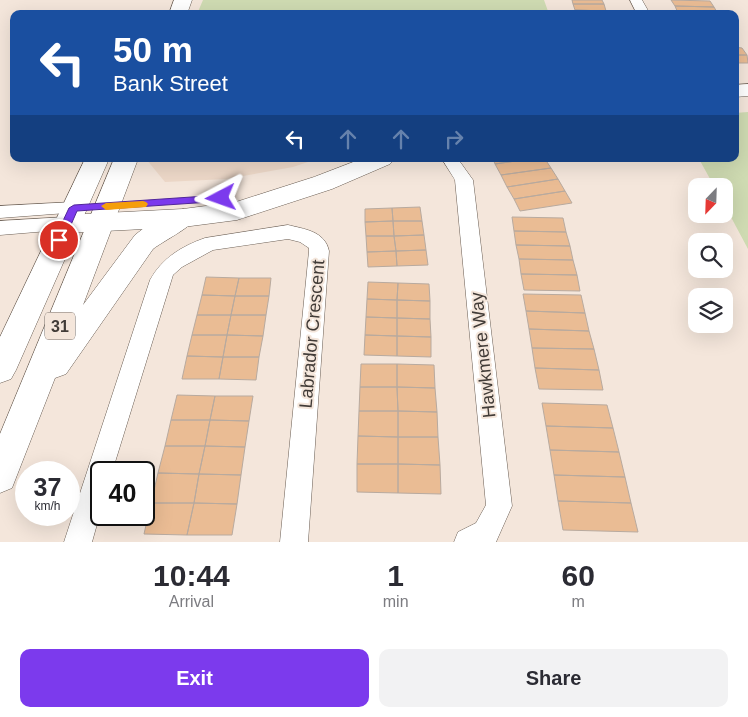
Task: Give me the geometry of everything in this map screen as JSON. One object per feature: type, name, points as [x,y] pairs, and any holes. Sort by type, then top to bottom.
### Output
[{"type":"main road","name":"31","points":[[0,370],[96,162]]},
{"type":"main road","name":"31","points":[[0,476],[125,162]]},
{"type":"main road","points":[[103,214],[183,218],[237,212],[374,162]]},
{"type":"main road","points":[[70,216],[290,194]]},
{"type":"main road","points":[[34,393],[138,248],[158,230],[183,218]]},
{"type":"street","name":"Hawkmere Way","points":[[452,162],[464,180],[499,506],[486,533],[468,542]]},
{"type":"street","points":[[0,212],[70,216]]},
{"type":"street","points":[[0,228],[70,216]]},
{"type":"street","name":"Labrador Crescent","points":[[78,542],[160,280],[166,270],[200,247],[288,232],[306,236],[318,245],[319,251],[294,542]]},
{"type":"shaded area","points":[[148,162],[308,162],[293,167],[226,179],[165,182]]},
{"type":"green space","points":[[203,0],[544,0],[548,10],[199,10]]},
{"type":"green space","points":[[748,112],[748,249],[733,221],[733,178],[710,178],[701,162],[739,162],[739,113]]},
{"type":"building","points":[[572,0],[602,0],[604,4],[573,4]]},
{"type":"building","points":[[671,0],[710,1],[714,7],[675,6]]},
{"type":"building","points":[[573,4],[604,4],[606,10],[575,10]]},
{"type":"building","points":[[675,6],[714,7],[716,10],[677,10]]},
{"type":"building","points":[[739,48],[742,48],[747,55],[739,55]]},
{"type":"building","points":[[739,55],[747,55],[748,63],[739,63]]},
{"type":"building","points":[[547,162],[551,168],[501,175],[495,164]]},
{"type":"building","points":[[551,168],[558,179],[507,187],[501,175]]},
{"type":"building","points":[[558,179],[565,191],[514,199],[507,187]]},
{"type":"building","points":[[565,191],[572,203],[520,211],[514,199]]},
{"type":"building","points":[[420,207],[422,221],[393,221],[392,208]]},
{"type":"building","points":[[392,208],[393,221],[365,222],[365,209]]},
{"type":"building","points":[[512,217],[563,218],[566,232],[514,231]]},
{"type":"building","points":[[393,221],[394,236],[366,236],[365,222]]},
{"type":"building","points":[[393,221],[422,221],[424,235],[394,236]]},
{"type":"building","points":[[514,231],[566,232],[570,246],[516,245]]},
{"type":"building","points":[[424,235],[426,250],[396,251],[394,236]]},
{"type":"building","points":[[366,236],[394,236],[396,251],[367,252]]},
{"type":"building","points":[[516,245],[570,246],[573,260],[519,259]]},
{"type":"building","points":[[426,250],[428,265],[397,266],[396,251]]},
{"type":"building","points":[[396,251],[397,266],[368,267],[367,252]]},
{"type":"building","points":[[519,259],[573,260],[577,275],[521,274]]},
{"type":"building","points":[[521,274],[577,275],[580,291],[524,290]]},
{"type":"building","points":[[206,277],[239,278],[235,296],[202,295]]},
{"type":"building","points":[[239,278],[271,278],[269,296],[235,296]]},
{"type":"building","points":[[368,282],[398,283],[397,300],[367,299]]},
{"type":"building","points":[[398,283],[429,284],[430,301],[397,300]]},
{"type":"building","points":[[523,294],[581,295],[585,313],[526,311]]},
{"type":"building","points":[[202,295],[235,296],[231,315],[197,315]]},
{"type":"building","points":[[235,296],[269,296],[266,315],[231,315]]},
{"type":"building","points":[[367,299],[397,300],[397,318],[366,317]]},
{"type":"building","points":[[397,300],[430,301],[430,319],[397,318]]},
{"type":"building","points":[[526,311],[585,313],[589,331],[529,329]]},
{"type":"building","points":[[197,315],[231,315],[227,335],[192,335]]},
{"type":"building","points":[[231,315],[266,315],[263,336],[227,335]]},
{"type":"building","points":[[366,317],[397,318],[397,336],[365,335]]},
{"type":"building","points":[[397,318],[430,319],[431,337],[397,336]]},
{"type":"building","points":[[529,329],[589,331],[594,349],[532,348]]},
{"type":"building","points":[[192,335],[227,335],[223,357],[187,356]]},
{"type":"building","points":[[227,335],[263,336],[259,357],[223,357]]},
{"type":"building","points":[[365,335],[397,336],[397,356],[364,355]]},
{"type":"building","points":[[397,336],[431,337],[431,357],[397,356]]},
{"type":"building","points":[[532,348],[594,349],[599,370],[535,368]]},
{"type":"building","points":[[187,356],[223,357],[219,379],[182,379]]},
{"type":"building","points":[[223,357],[259,357],[256,380],[219,379]]},
{"type":"building","points":[[361,364],[397,364],[397,387],[360,387]]},
{"type":"building","points":[[397,364],[434,365],[435,388],[397,387]]},
{"type":"building","points":[[535,368],[599,370],[603,390],[539,389]]},
{"type":"building","points":[[360,387],[397,387],[398,411],[359,411]]},
{"type":"building","points":[[397,387],[435,388],[437,412],[398,411]]},
{"type":"building","points":[[177,395],[215,396],[210,420],[171,420]]},
{"type":"building","points":[[215,396],[253,396],[249,421],[210,420]]},
{"type":"building","points":[[542,403],[607,405],[613,428],[546,426]]},
{"type":"building","points":[[359,411],[398,411],[398,437],[358,436]]},
{"type":"building","points":[[398,411],[437,412],[438,437],[398,437]]},
{"type":"building","points":[[171,420],[210,420],[205,446],[165,446]]},
{"type":"building","points":[[210,420],[249,421],[245,447],[205,446]]},
{"type":"building","points":[[546,426],[613,428],[619,452],[550,450]]},
{"type":"building","points":[[358,436],[398,437],[398,464],[357,464]]},
{"type":"building","points":[[398,437],[438,437],[440,465],[398,464]]},
{"type":"building","points":[[165,446],[205,446],[199,474],[158,473]]},
{"type":"building","points":[[205,446],[245,447],[241,475],[199,474]]},
{"type":"building","points":[[550,450],[619,452],[625,477],[554,475]]},
{"type":"building","points":[[357,464],[398,464],[398,493],[357,492]]},
{"type":"building","points":[[398,464],[440,465],[441,494],[398,493]]},
{"type":"building","points":[[158,473],[199,474],[194,503],[155,503],[155,486]]},
{"type":"building","points":[[199,474],[241,475],[237,504],[194,503]]},
{"type":"building","points":[[554,475],[625,477],[631,503],[558,501]]},
{"type":"building","points":[[558,501],[631,503],[638,532],[563,530]]},
{"type":"building","points":[[155,503],[194,503],[187,535],[144,534],[146,526],[155,526]]},
{"type":"building","points":[[194,503],[237,504],[232,535],[187,535]]},
{"type":"slow traffic","points":[[106,206],[143,204]]},
{"type":"route","points":[[59,240],[74,208],[221,198]]}]
